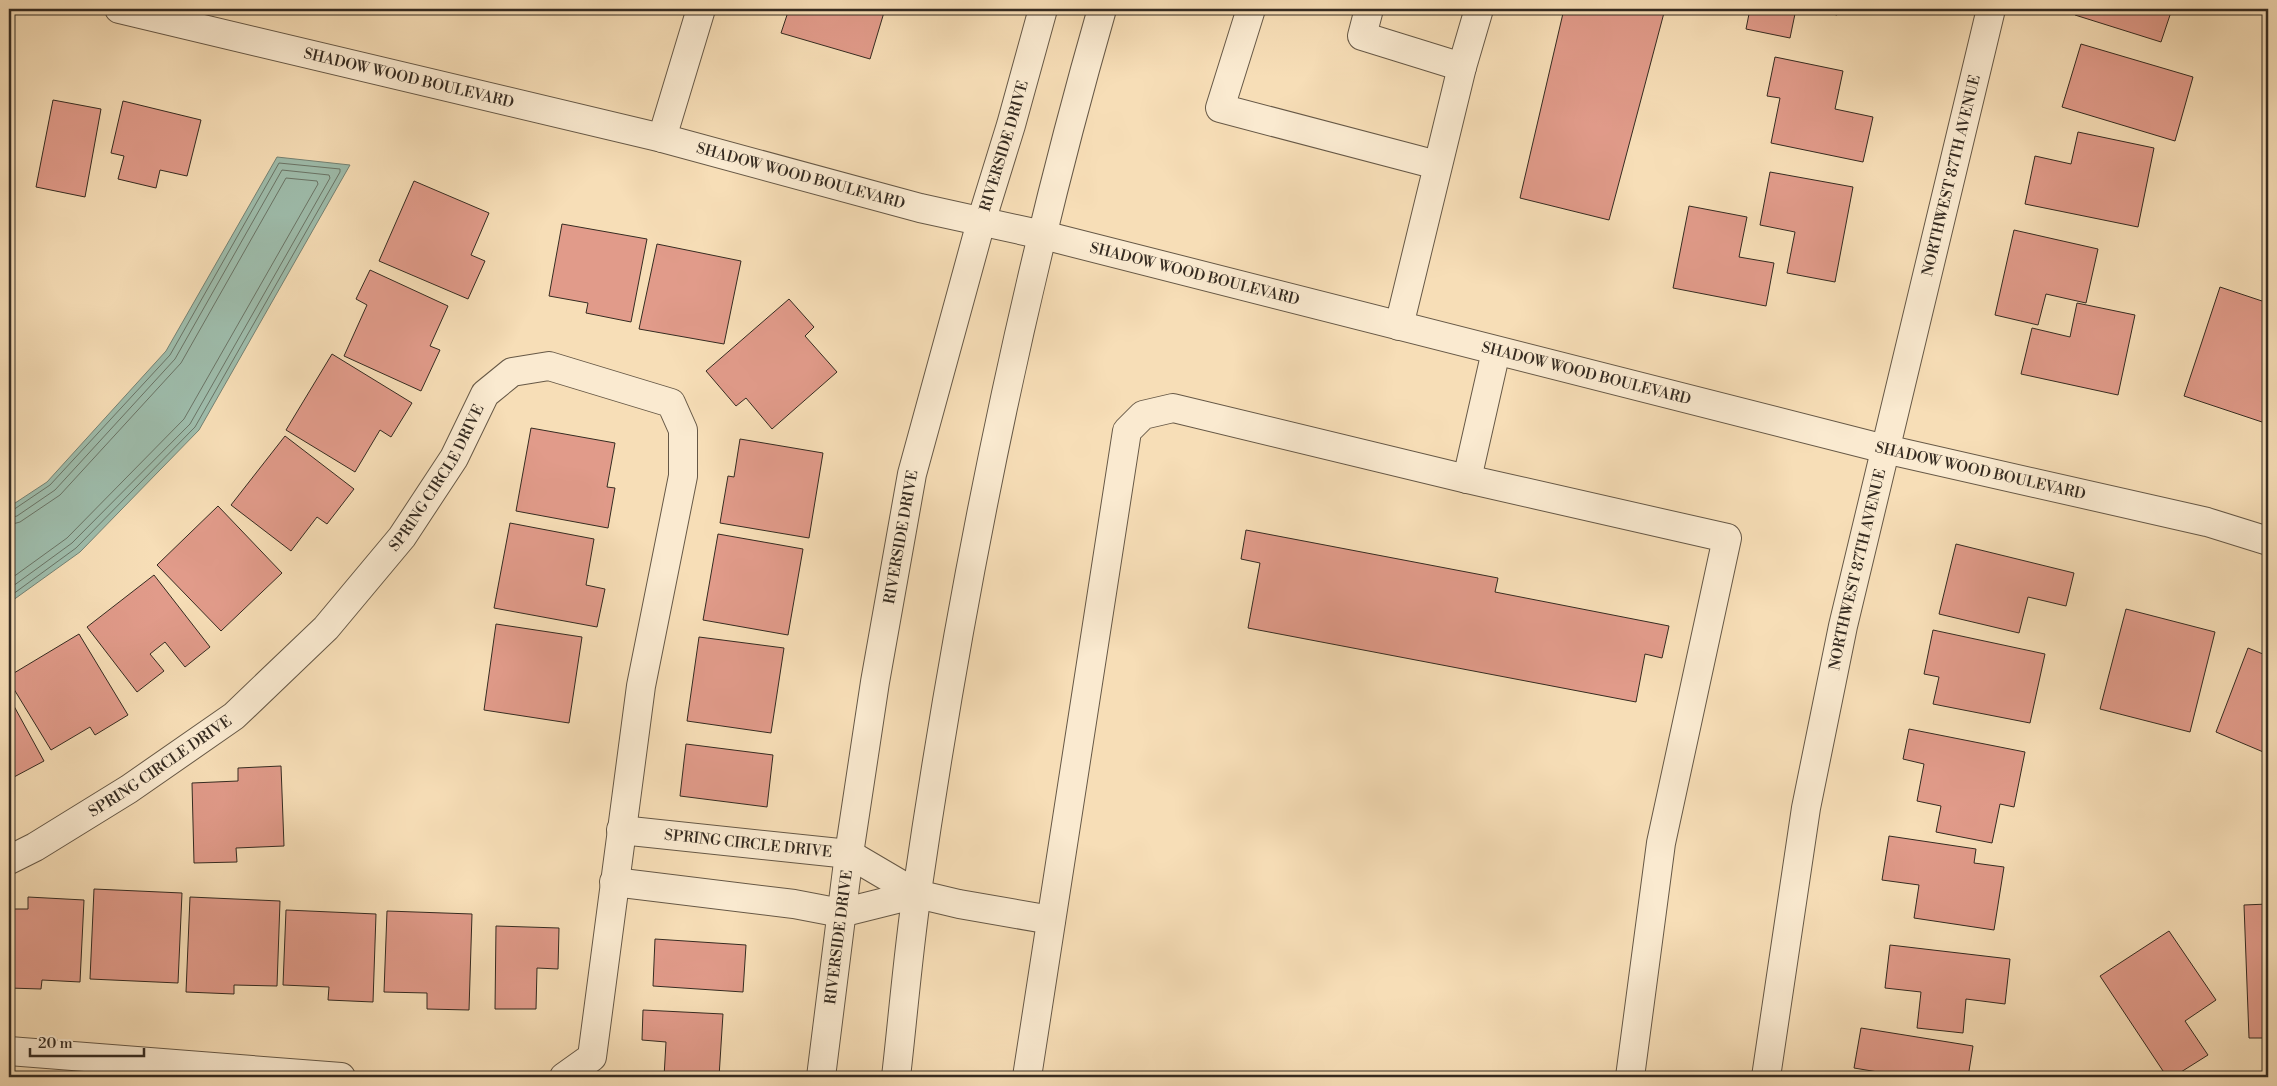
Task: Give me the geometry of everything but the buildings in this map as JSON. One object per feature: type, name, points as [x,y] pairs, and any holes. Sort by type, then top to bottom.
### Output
[{"type":"street","name":"SHADOW WOOD BOULEVARD","points":[[123,9],[662,138],[920,208],[1043,235],[1886,449],[2207,522],[2268,541]]},
{"type":"street","points":[[662,138],[701,9]]},
{"type":"street","name":"RIVERSIDE DRIVE","points":[[821,1077],[849,854],[875,682],[912,474],[981,222],[1011,126],[1043,9]]},
{"type":"street","points":[[896,1077],[917,894],[970,562],[1066,133],[1102,9]]},
{"type":"street","points":[[1251,9],[1220,108],[1437,165]]},
{"type":"street","points":[[1369,9],[1362,36],[1462,67]]},
{"type":"street","points":[[1399,326],[1437,165],[1479,9]]},
{"type":"street","name":"NORTHWEST 87TH AVENUE","points":[[1766,1077],[1806,808],[1843,626],[1991,9]]},
{"type":"street","points":[[1467,479],[1496,351]]},
{"type":"street","name":"SPRING CIRCLE DRIVE","points":[[9,860],[35,847],[129,789],[234,716],[326,628],[402,537],[454,458],[485,394],[512,372],[549,366],[671,403],[683,430],[683,476],[641,686],[592,1057],[564,1077]]},
{"type":"street","points":[[1027,1077],[1127,431],[1143,415],[1174,408],[1467,479],[1728,538],[1661,843],[1630,1077]]},
{"type":"street","name":"SPRING CIRCLE DRIVE","points":[[621,830],[849,854],[917,894]]},
{"type":"street","points":[[614,882],[794,904],[841,912],[917,894],[959,904],[1051,920]]},
{"type":"street","points":[[9,1051],[342,1077]]},
{"type":"water","points":[[277,157],[350,165],[199,430],[80,552],[9,603],[9,507],[47,482],[166,351]]}]
